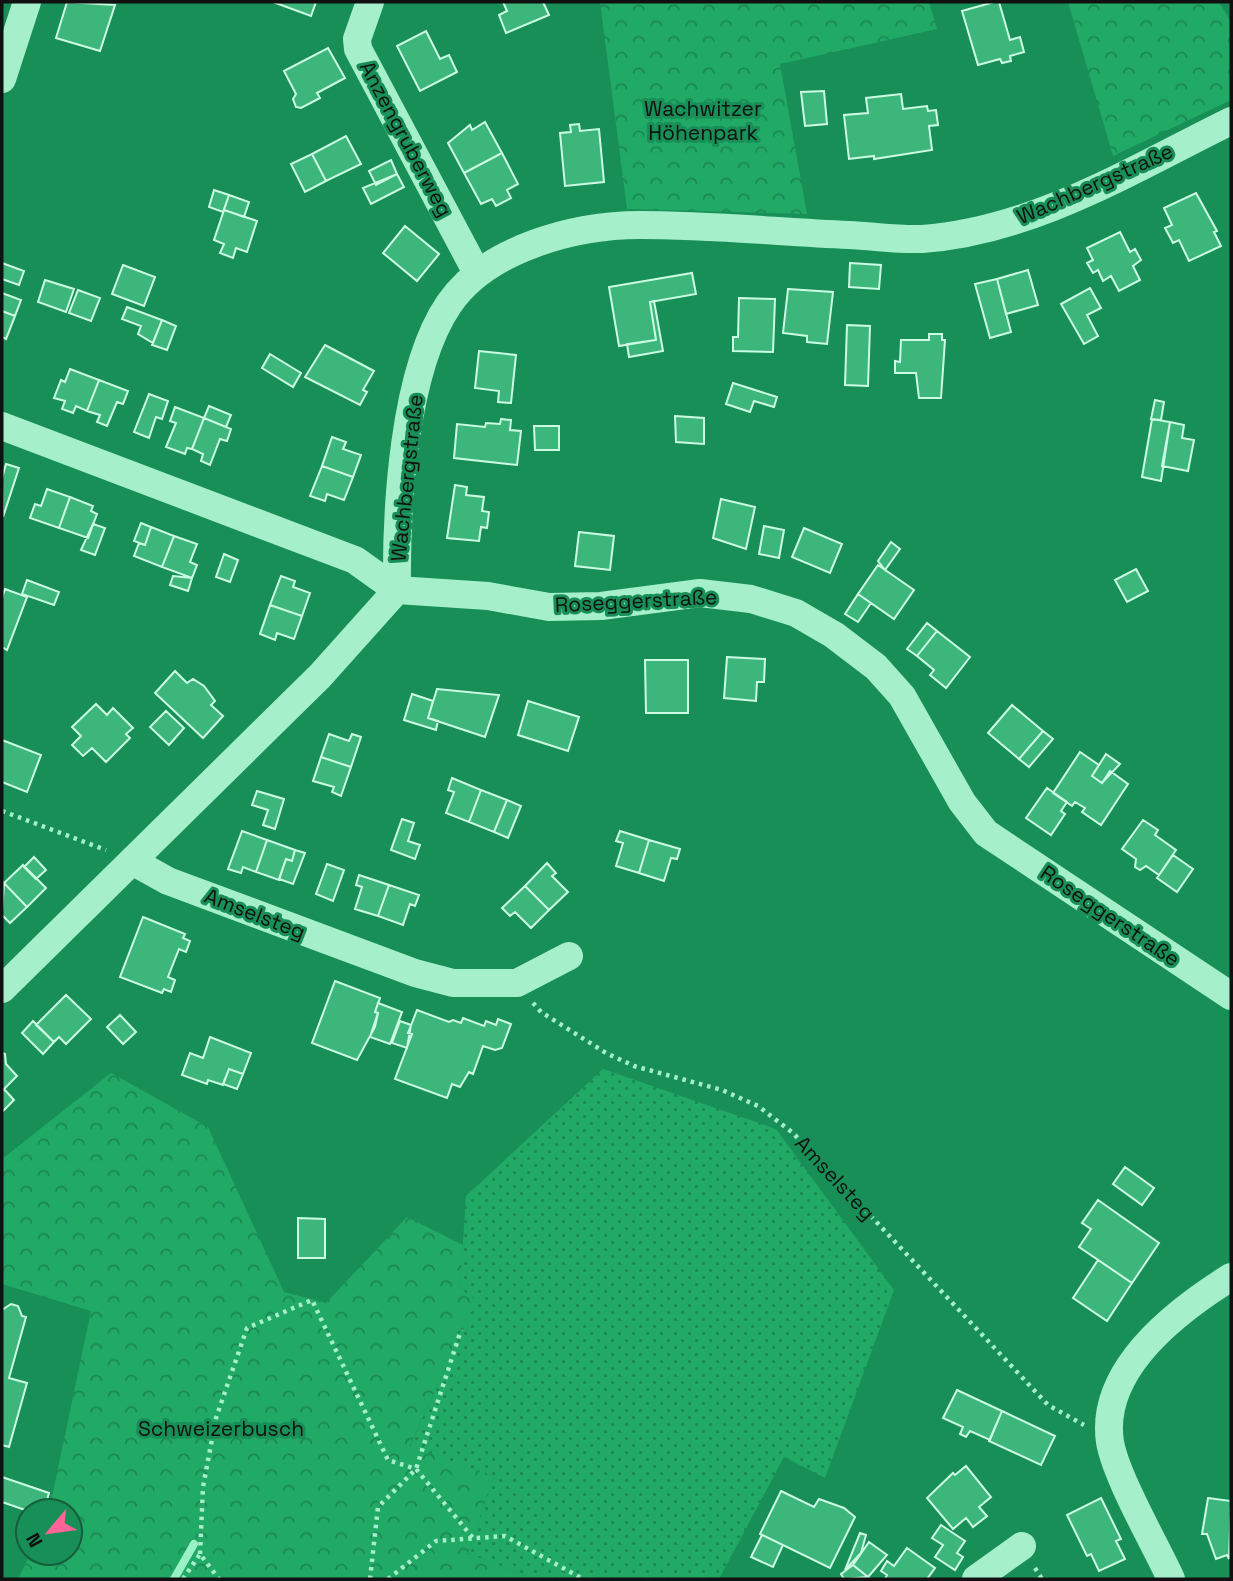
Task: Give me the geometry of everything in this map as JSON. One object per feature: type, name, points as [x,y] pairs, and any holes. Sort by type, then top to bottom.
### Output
[{"type":"street","points":[[2,79],[27,2]]},
{"type":"street","name":"Anzengruberweg","points":[[370,2],[357,39],[358,49],[477,273]]},
{"type":"street","name":"Wachbergstraße","points":[[2,989],[320,676],[397,590],[397,546],[415,390],[430,342],[448,304],[477,273],[532,244],[581,232],[638,224],[922,239],[1021,221],[1097,188],[1231,121]]},
{"type":"street","points":[[2,426],[355,559],[397,590]]},
{"type":"street","name":"Roseggerstraße","points":[[397,590],[488,596],[549,607],[601,607],[700,593],[751,599],[796,613],[834,635],[876,667],[902,696],[962,802],[986,833],[1231,996]]},
{"type":"street","name":"Amselsteg","points":[[132,861],[168,881],[415,973],[453,983],[517,983],[569,956]]},
{"type":"street","points":[[1171,1579],[1118,1467],[1110,1440],[1114,1400],[1135,1359],[1156,1333],[1191,1302],[1231,1277]]},
{"type":"street","points":[[976,1579],[1022,1546]]},
{"type":"path","points":[[2,811],[132,861]]},
{"type":"path","name":"Amselsteg","points":[[517,983],[541,1012],[607,1053],[634,1066],[722,1090],[758,1106],[793,1133],[1048,1405],[1110,1440]]},
{"type":"path","points":[[183,1579],[200,1554],[203,1488],[216,1418],[247,1328],[312,1300],[388,1460],[416,1469],[473,1538]]},
{"type":"path","points":[[370,1579],[379,1507],[416,1469],[461,1330]]},
{"type":"path","points":[[388,1579],[436,1541],[505,1536],[583,1579]]},
{"type":"path","points":[[200,1554],[218,1577]]},
{"type":"green space","name":"Wachwitzer Höhenpark","points":[[600,2],[929,2],[937,29],[780,64],[807,214],[627,209]]},
{"type":"green space","points":[[1068,2],[1219,2],[1231,22],[1231,100],[1113,156]]},
{"type":"green space","points":[[603,1069],[776,1129],[894,1290],[825,1478],[784,1457],[719,1579],[534,1579],[468,1553],[494,1476],[410,1446],[476,1300],[460,1288],[466,1196]]},
{"type":"green space","name":"Schweizerbusch","points":[[111,1073],[208,1127],[284,1292],[326,1303],[407,1217],[463,1245],[460,1288],[477,1300],[410,1445],[494,1476],[468,1553],[534,1579],[18,1579],[24,1567],[84,1567],[84,1497],[52,1497],[91,1311],[2,1284],[2,1159]]},
{"type":"building","points":[[67,2],[115,5],[100,51],[56,38]]},
{"type":"building","points":[[273,2],[316,2],[311,16]]},
{"type":"building","points":[[503,2],[543,2],[549,15],[506,33],[499,15],[507,11]]},
{"type":"building","points":[[999,2],[1010,40],[1020,37],[1024,52],[1010,56],[1011,61],[1002,63],[1000,59],[978,65],[962,11]]},
{"type":"building","points":[[426,31],[440,59],[449,55],[457,72],[420,91],[397,46]]},
{"type":"building","points":[[328,48],[345,78],[317,93],[320,98],[301,108],[296,107],[293,99],[296,94],[284,71]]},
{"type":"building","points":[[824,91],[827,124],[805,126],[801,92]]},
{"type":"building","points":[[901,94],[903,109],[927,106],[928,111],[936,110],[938,125],[929,126],[932,150],[874,159],[874,156],[849,159],[844,115],[868,113],[866,98]]},
{"type":"building","points":[[485,122],[502,153],[464,173],[448,143],[470,125],[472,130]]},
{"type":"building","points":[[579,124],[580,131],[599,129],[604,182],[565,186],[560,133],[571,132],[570,125]]},
{"type":"building","points":[[346,136],[361,164],[326,181],[312,154]]},
{"type":"building","points":[[502,153],[518,184],[507,190],[511,198],[496,206],[492,199],[481,204],[464,173]]},
{"type":"building","points":[[312,154],[326,181],[305,192],[291,164]]},
{"type":"building","points":[[391,160],[397,174],[376,185],[369,171]]},
{"type":"building","points":[[397,174],[404,187],[371,204],[363,188]]},
{"type":"building","points":[[214,190],[229,195],[223,212],[209,207]]},
{"type":"building","points":[[1196,193],[1217,231],[1214,232],[1221,246],[1189,261],[1179,240],[1173,243],[1165,228],[1172,225],[1164,208]]},
{"type":"building","points":[[229,195],[249,202],[244,217],[224,210]]},
{"type":"building","points":[[224,210],[257,221],[247,252],[236,248],[233,258],[220,253],[224,244],[214,240]]},
{"type":"building","points":[[405,226],[439,254],[417,281],[383,253]]},
{"type":"building","points":[[1120,232],[1130,252],[1135,249],[1141,260],[1133,266],[1140,280],[1119,291],[1111,276],[1103,281],[1098,270],[1093,273],[1087,263],[1093,260],[1087,248]]},
{"type":"building","points":[[2,263],[24,271],[19,285],[2,279]]},
{"type":"building","points":[[850,263],[881,265],[879,289],[849,287]]},
{"type":"building","points":[[123,265],[155,277],[144,306],[112,294]]},
{"type":"building","points":[[1028,270],[1038,305],[1006,314],[997,279]]},
{"type":"building","points":[[692,273],[696,294],[650,302],[656,340],[619,346],[609,287]]},
{"type":"building","points":[[997,279],[1011,332],[990,338],[975,284]]},
{"type":"building","points":[[45,280],[74,289],[66,312],[38,302]]},
{"type":"building","points":[[1090,288],[1101,308],[1087,315],[1098,336],[1084,344],[1061,304]]},
{"type":"building","points":[[788,289],[833,292],[827,344],[807,342],[807,336],[783,333]]},
{"type":"building","points":[[78,290],[100,298],[91,321],[69,313]]},
{"type":"building","points":[[2,293],[21,300],[15,316],[2,311]]},
{"type":"building","points":[[739,298],[775,299],[773,352],[733,351],[733,337],[738,337]]},
{"type":"building","points":[[654,301],[663,351],[629,357],[627,344],[656,340],[650,302]]},
{"type":"building","points":[[127,307],[162,320],[153,343],[138,334],[141,326],[122,319]]},
{"type":"building","points":[[2,311],[15,316],[6,339],[2,337]]},
{"type":"building","points":[[162,320],[176,326],[167,350],[152,345]]},
{"type":"building","points":[[847,325],[870,326],[868,386],[845,385]]},
{"type":"building","points":[[929,334],[942,334],[942,340],[945,340],[941,398],[919,398],[916,373],[895,373],[895,361],[900,362],[901,340],[929,340]]},
{"type":"building","points":[[325,345],[374,371],[363,390],[367,392],[360,405],[305,377]]},
{"type":"building","points":[[479,351],[516,355],[511,403],[498,402],[499,391],[475,388]]},
{"type":"building","points":[[270,354],[301,373],[293,387],[262,368]]},
{"type":"building","points":[[70,369],[99,380],[87,411],[76,406],[73,413],[62,409],[65,401],[54,398],[61,380],[65,382]]},
{"type":"building","points":[[99,380],[128,391],[123,404],[117,402],[107,426],[97,422],[100,415],[87,411]]},
{"type":"building","points":[[733,383],[777,397],[774,407],[754,401],[750,412],[726,404]]},
{"type":"building","points":[[149,394],[168,401],[162,419],[156,417],[149,438],[134,432]]},
{"type":"building","points":[[1155,400],[1164,402],[1161,420],[1151,419]]},
{"type":"building","points":[[209,406],[231,415],[226,427],[204,418]]},
{"type":"building","points":[[175,407],[204,418],[192,449],[187,448],[185,454],[166,447],[176,423],[170,421]]},
{"type":"building","points":[[675,416],[704,418],[704,444],[676,442]]},
{"type":"building","points":[[204,418],[231,429],[227,441],[220,439],[210,465],[201,461],[203,454],[192,449]]},
{"type":"building","points":[[501,419],[511,420],[510,430],[521,431],[517,465],[454,458],[457,424],[485,427],[486,423],[500,424]]},
{"type":"building","points":[[1152,419],[1170,422],[1161,481],[1142,477]]},
{"type":"building","points":[[1170,422],[1184,425],[1182,438],[1194,440],[1188,471],[1162,466]]},
{"type":"building","points":[[534,426],[559,426],[559,450],[535,450]]},
{"type":"building","points":[[332,437],[346,442],[343,449],[361,455],[353,477],[322,466]]},
{"type":"building","points":[[6,464],[19,468],[3,517],[2,478]]},
{"type":"building","points":[[322,466],[353,477],[344,500],[327,494],[325,501],[310,496]]},
{"type":"building","points":[[455,485],[467,487],[466,495],[484,497],[482,511],[489,512],[487,528],[481,527],[479,541],[447,538]]},
{"type":"building","points":[[47,489],[70,497],[59,528],[30,518],[35,504],[41,506]]},
{"type":"building","points":[[70,497],[93,506],[91,511],[97,514],[88,538],[59,528]]},
{"type":"building","points":[[721,499],[755,507],[746,549],[713,538]]},
{"type":"building","points":[[141,523],[151,527],[145,545],[134,541]]},
{"type":"building","points":[[93,524],[105,528],[95,555],[81,550]]},
{"type":"building","points":[[764,526],[784,530],[779,558],[759,554]]},
{"type":"building","points":[[151,527],[174,536],[162,567],[134,556],[139,543],[145,545]]},
{"type":"building","points":[[804,528],[842,544],[830,573],[792,557]]},
{"type":"building","points":[[579,532],[614,536],[610,570],[575,566]]},
{"type":"building","points":[[174,536],[197,544],[190,562],[197,565],[192,578],[162,567]]},
{"type":"building","points":[[891,542],[900,549],[885,570],[878,561]]},
{"type":"building","points":[[224,554],[238,560],[230,582],[216,577]]},
{"type":"building","points":[[878,565],[914,590],[894,619],[858,594]]},
{"type":"building","points":[[1136,569],[1148,591],[1127,602],[1115,580]]},
{"type":"building","points":[[173,576],[192,578],[188,591],[170,585]]},
{"type":"building","points":[[281,576],[295,581],[293,587],[310,593],[302,616],[270,605]]},
{"type":"building","points":[[27,580],[59,592],[54,605],[22,594]]},
{"type":"building","points":[[5,589],[27,597],[7,650],[2,647],[2,598]]},
{"type":"building","points":[[858,594],[871,603],[858,622],[845,614]]},
{"type":"building","points":[[270,605],[302,616],[294,639],[277,633],[275,640],[260,634]]},
{"type":"building","points":[[927,623],[937,631],[917,656],[907,649]]},
{"type":"building","points":[[937,631],[970,657],[946,688],[930,675],[934,670],[917,656]]},
{"type":"building","points":[[727,657],[765,659],[764,682],[757,682],[756,701],[724,698]]},
{"type":"building","points":[[645,660],[688,660],[688,713],[646,713]]},
{"type":"building","points":[[175,671],[187,683],[193,679],[204,686],[215,701],[211,705],[223,716],[203,738],[155,693]]},
{"type":"building","points":[[437,689],[499,695],[485,737],[428,718]]},
{"type":"building","points":[[412,694],[433,701],[428,718],[438,721],[436,730],[404,720]]},
{"type":"building","points":[[528,701],[579,717],[568,751],[518,735]]},
{"type":"building","points":[[96,704],[107,715],[113,708],[133,728],[126,734],[130,738],[106,762],[92,748],[83,756],[72,745],[81,736],[72,727]]},
{"type":"building","points":[[1012,705],[1043,731],[1019,759],[988,733]]},
{"type":"building","points":[[166,711],[184,728],[169,745],[150,727]]},
{"type":"building","points":[[1043,731],[1053,739],[1029,767],[1019,759]]},
{"type":"building","points":[[329,734],[349,741],[352,734],[361,737],[351,767],[321,757]]},
{"type":"building","points":[[2,740],[41,755],[27,792],[2,782]]},
{"type":"building","points":[[1080,752],[1099,765],[1092,776],[1102,783],[1110,771],[1128,784],[1101,825],[1082,812],[1085,808],[1075,802],[1072,806],[1053,793]]},
{"type":"building","points":[[1106,754],[1120,764],[1102,783],[1092,776]]},
{"type":"building","points":[[321,757],[351,767],[341,796],[332,792],[334,787],[313,781]]},
{"type":"building","points":[[452,778],[481,790],[469,822],[446,813],[454,792],[448,790]]},
{"type":"building","points":[[1047,788],[1067,802],[1061,811],[1065,814],[1051,835],[1026,818]]},
{"type":"building","points":[[481,790],[507,800],[494,832],[469,822]]},
{"type":"building","points":[[257,791],[284,799],[275,829],[263,825],[268,810],[252,805]]},
{"type":"building","points":[[507,800],[521,806],[508,838],[494,832]]},
{"type":"building","points":[[402,819],[414,823],[408,841],[420,845],[415,859],[391,850]]},
{"type":"building","points":[[1143,820],[1158,830],[1155,835],[1176,850],[1159,875],[1146,866],[1140,870],[1135,867],[1136,859],[1122,849]]},
{"type":"building","points":[[242,831],[267,840],[256,872],[243,867],[241,873],[228,869]]},
{"type":"building","points":[[620,831],[649,840],[639,873],[616,866],[623,843],[616,841]]},
{"type":"building","points":[[267,840],[295,850],[292,861],[286,859],[279,880],[256,872]]},
{"type":"building","points":[[649,840],[680,849],[677,859],[671,858],[664,881],[639,873]]},
{"type":"building","points":[[295,850],[305,853],[293,884],[279,879],[286,859],[292,861]]},
{"type":"building","points":[[1173,855],[1193,869],[1177,892],[1157,878]]},
{"type":"building","points":[[34,857],[46,870],[36,879],[24,867]]},
{"type":"building","points":[[547,863],[556,873],[552,876],[568,892],[549,910],[525,886]]},
{"type":"building","points":[[327,864],[344,870],[333,901],[316,894]]},
{"type":"building","points":[[23,865],[46,888],[27,907],[4,883]]},
{"type":"building","points":[[359,875],[389,885],[378,916],[355,909],[362,887],[356,885]]},
{"type":"building","points":[[4,883],[27,907],[10,923],[2,915]]},
{"type":"building","points":[[389,885],[419,895],[415,906],[410,904],[403,925],[378,916]]},
{"type":"building","points":[[525,886],[549,910],[531,928],[515,912],[510,916],[502,908]]},
{"type":"building","points":[[143,917],[185,934],[183,938],[190,941],[186,952],[179,949],[168,977],[175,980],[171,992],[164,989],[162,993],[120,977]]},
{"type":"building","points":[[335,981],[380,998],[375,1012],[378,1013],[375,1027],[357,1060],[312,1043]]},
{"type":"building","points":[[66,995],[91,1019],[66,1044],[59,1037],[54,1042],[36,1025]]},
{"type":"building","points":[[378,1003],[402,1012],[390,1044],[370,1037],[378,1013],[375,1012]]},
{"type":"building","points":[[417,1010],[449,1022],[453,1020],[461,1023],[463,1018],[484,1026],[486,1021],[496,1025],[498,1019],[511,1024],[502,1048],[495,1050],[483,1046],[473,1074],[469,1072],[460,1087],[452,1084],[447,1098],[395,1079],[412,1034],[408,1033]]},
{"type":"building","points":[[120,1015],[136,1032],[123,1044],[107,1027]]},
{"type":"building","points":[[33,1021],[54,1042],[43,1054],[22,1033]]},
{"type":"building","points":[[400,1021],[411,1025],[407,1048],[392,1043]]},
{"type":"building","points":[[210,1037],[251,1053],[243,1074],[229,1069],[223,1085],[208,1080],[207,1084],[182,1075],[190,1053],[203,1058]]},
{"type":"building","points":[[2,1053],[5,1054],[6,1064],[17,1076],[2,1091]]},
{"type":"building","points":[[229,1069],[243,1074],[237,1089],[223,1084]]},
{"type":"building","points":[[4,1089],[14,1100],[2,1112],[2,1091]]},
{"type":"building","points":[[1125,1167],[1154,1188],[1142,1205],[1113,1184]]},
{"type":"building","points":[[1098,1200],[1159,1243],[1132,1283],[1079,1247],[1091,1229],[1082,1223]]},
{"type":"building","points":[[298,1218],[325,1219],[325,1258],[298,1258]]},
{"type":"building","points":[[1098,1260],[1132,1283],[1107,1321],[1073,1298]]},
{"type":"building","points":[[11,1304],[18,1306],[22,1316],[26,1317],[9,1378],[27,1383],[9,1447],[2,1445],[2,1310]]},
{"type":"building","points":[[957,1390],[1002,1411],[990,1440],[970,1431],[966,1437],[960,1434],[963,1427],[943,1418]]},
{"type":"building","points":[[1002,1411],[1055,1436],[1041,1465],[989,1441]]},
{"type":"building","points":[[966,1466],[991,1497],[979,1507],[987,1516],[973,1527],[966,1518],[953,1529],[927,1498],[953,1473],[955,1475]]},
{"type":"building","points":[[2,1477],[49,1493],[48,1497],[14,1497],[14,1506],[2,1502]]},
{"type":"building","points":[[781,1491],[814,1507],[819,1499],[844,1508],[855,1517],[830,1568],[760,1534]]},
{"type":"building","points":[[1101,1498],[1121,1539],[1116,1541],[1125,1559],[1099,1571],[1091,1554],[1087,1556],[1067,1515]]},
{"type":"building","points":[[1208,1498],[1231,1501],[1229,1559],[1227,1555],[1216,1559],[1207,1534],[1202,1534]]},
{"type":"building","points":[[941,1525],[965,1541],[957,1553],[963,1557],[955,1570],[935,1557],[943,1545],[932,1538]]},
{"type":"building","points":[[860,1533],[866,1535],[861,1553],[845,1570]]},
{"type":"building","points":[[762,1535],[783,1545],[773,1567],[751,1557]]},
{"type":"building","points":[[869,1542],[887,1555],[868,1577],[853,1565]]},
{"type":"building","points":[[907,1548],[935,1568],[927,1579],[885,1579],[887,1575],[881,1571],[887,1561],[894,1566]]},
{"type":"building","points":[[853,1565],[868,1577],[844,1579],[841,1574]]},
{"type":"waterway","points":[[174,1579],[194,1544]]}]
